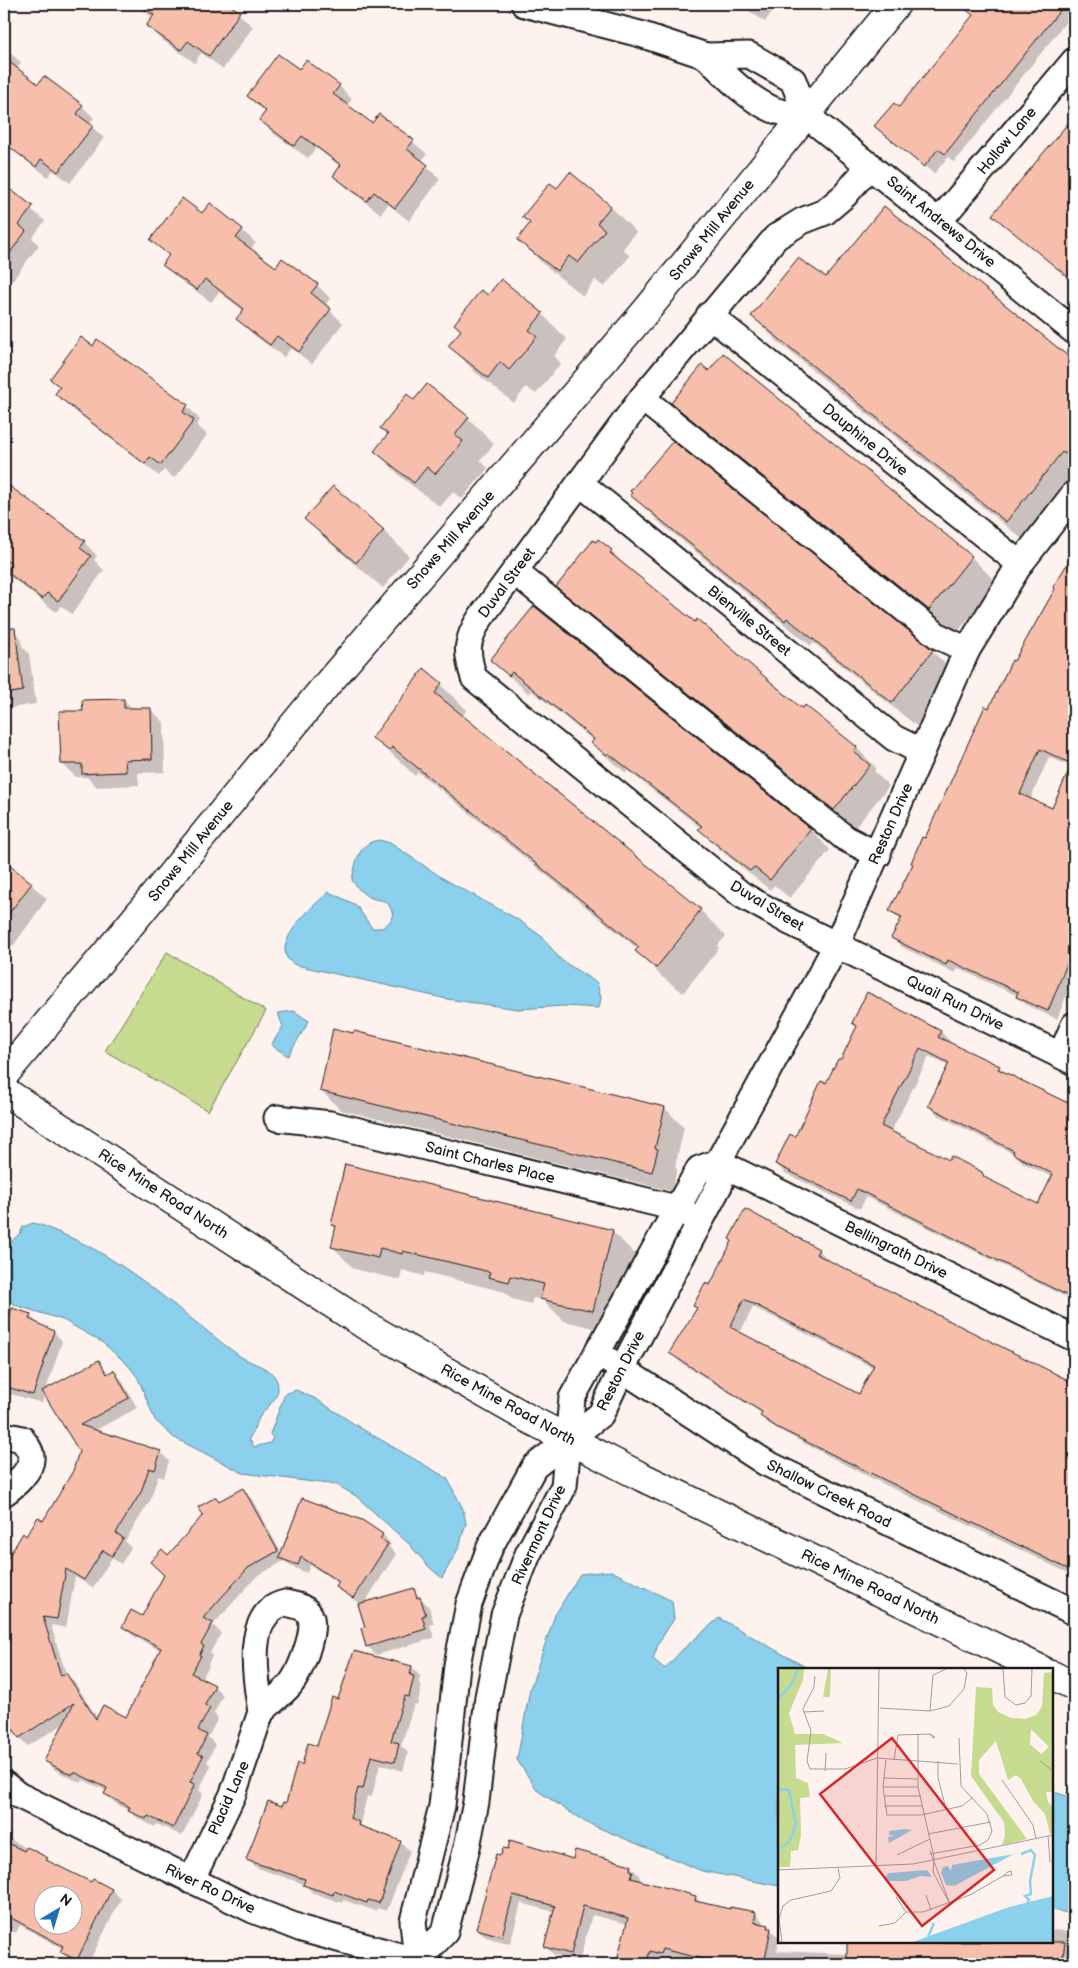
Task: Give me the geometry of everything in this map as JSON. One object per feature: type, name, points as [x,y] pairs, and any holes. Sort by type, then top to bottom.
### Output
[{"type":"main road","name":"Snows Mill Avenue","points":[[4,1075],[126,931],[330,681],[646,311],[896,4]]},
{"type":"main road","name":"Rice Mine Road North","points":[[4,1091],[365,1325],[568,1439],[1038,1668]]},
{"type":"main road","points":[[1053,1676],[1074,1686]]},
{"type":"street","points":[[524,4],[640,34],[706,56],[749,55],[793,80],[806,115],[775,110],[761,102],[732,81],[706,56]]},
{"type":"street","name":"Hollow Lane","points":[[939,220],[1074,61]]},
{"type":"street","name":"Saint Andrews Drive","points":[[806,115],[939,220],[1074,331]]},
{"type":"street","name":"Duval Street","points":[[837,944],[742,895],[474,678],[467,654],[472,630],[642,398],[710,315],[776,237],[802,221],[825,212],[845,195],[870,165]]},
{"type":"street","name":"Dauphine Drive","points":[[710,315],[1020,564]]},
{"type":"street","points":[[642,398],[938,636],[966,650]]},
{"type":"street","name":"Bienville Street","points":[[580,483],[894,738],[922,752]]},
{"type":"street","name":"Reston Drive","points":[[568,1439],[601,1414],[622,1369],[720,1184],[718,1162],[837,944],[878,855],[966,650],[1020,564],[1074,494]]},
{"type":"street","points":[[515,572],[845,838],[878,855]]},
{"type":"street","name":"Quail Run Drive","points":[[837,944],[1068,1058]]},
{"type":"street","points":[[1068,1058],[1074,1025]]},
{"type":"street","name":"Saint Charles Place","points":[[277,1118],[330,1124],[676,1208],[700,1220]]},
{"type":"street","name":"Reston Drive","points":[[568,1439],[572,1398],[699,1169],[718,1162]]},
{"type":"street","name":"Bellingrath Drive","points":[[718,1162],[1074,1338]]},
{"type":"street","name":"Shallow Creek Road","points":[[597,1353],[766,1463],[1074,1612]]},
{"type":"street","points":[[4,1435],[22,1439],[32,1455],[24,1473],[13,1487],[4,1493]]},
{"type":"street","points":[[423,1963],[413,1921],[442,1806],[457,1665],[469,1604],[490,1547],[534,1467],[568,1439]]},
{"type":"street","name":"Rivermont Drive","points":[[423,1963],[445,1932],[467,1848],[476,1802],[488,1696],[504,1615],[528,1554],[564,1486],[568,1439]]},
{"type":"street","name":"Placid Lane","points":[[191,1881],[233,1794],[261,1712]]},
{"type":"street","name":"River Ro Drive","points":[[4,1784],[18,1795],[253,1910],[302,1929],[423,1963]]},
{"type":"green space","points":[[167,952],[266,1011],[208,1111],[105,1051]]},
{"type":"water","points":[[379,840],[390,843],[444,879],[517,919],[541,936],[561,960],[597,983],[601,998],[599,1008],[563,1006],[518,1009],[447,999],[296,965],[287,958],[285,949],[288,939],[303,917],[329,892],[356,905],[372,928],[382,928],[390,922],[393,914],[386,902],[366,895],[359,890],[352,880],[362,849],[366,845]]},
{"type":"water","points":[[294,1011],[309,1021],[288,1056],[271,1045],[283,1027],[278,1013]]},
{"type":"water","points":[[33,1223],[86,1245],[110,1258],[155,1290],[241,1357],[273,1375],[278,1385],[278,1391],[273,1401],[259,1418],[249,1439],[254,1447],[270,1443],[273,1438],[270,1434],[285,1394],[296,1390],[316,1399],[362,1429],[447,1478],[463,1509],[466,1523],[459,1547],[442,1578],[429,1567],[409,1544],[356,1496],[337,1485],[243,1473],[173,1437],[155,1420],[138,1378],[128,1365],[102,1342],[63,1320],[15,1305],[4,1294],[4,1260],[9,1245],[20,1234],[23,1227]]},
{"type":"water","points":[[611,1571],[672,1601],[674,1619],[659,1642],[653,1659],[665,1669],[682,1650],[719,1618],[807,1668],[778,1668],[778,1886],[702,1871],[585,1822],[538,1791],[517,1760],[530,1689],[555,1615],[580,1574]]},
{"type":"water","points":[[1053,1791],[1074,1799],[1074,1914],[1053,1910]]},
{"type":"building","points":[[137,4],[228,4],[240,12],[209,56],[188,41],[181,50],[146,26],[154,15]]},
{"type":"building","points":[[959,4],[1065,4],[945,154],[938,149],[924,167],[874,126],[894,103],[899,107],[973,15]]},
{"type":"building","points":[[278,54],[299,69],[306,60],[340,85],[333,94],[372,123],[379,114],[414,140],[407,149],[428,165],[395,208],[374,192],[367,201],[333,176],[341,165],[302,136],[294,146],[259,120],[266,111],[247,96]]},
{"type":"building","points":[[4,58],[38,84],[44,76],[83,105],[77,114],[93,126],[58,172],[41,159],[36,167],[4,143]]},
{"type":"building","points":[[1074,116],[1074,282],[992,215]]},
{"type":"building","points":[[570,172],[611,206],[597,223],[605,230],[578,263],[569,256],[557,271],[517,240],[530,223],[522,217],[550,183],[557,188]]},
{"type":"building","points":[[4,185],[33,206],[19,225],[26,231],[4,261]]},
{"type":"building","points":[[182,198],[202,213],[210,203],[243,229],[236,238],[276,267],[282,258],[318,284],[311,293],[331,309],[299,352],[277,336],[270,345],[236,319],[244,309],[205,279],[197,290],[162,265],[169,255],[150,240]]},
{"type":"building","points":[[884,206],[1074,361],[1074,443],[1065,454],[1062,452],[1006,522],[751,316],[798,258],[826,277]]},
{"type":"building","points":[[501,279],[543,313],[529,330],[537,336],[526,350],[509,370],[500,362],[488,378],[448,346],[461,330],[454,324],[481,290],[488,295]]},
{"type":"building","points":[[81,337],[93,346],[97,339],[188,405],[183,412],[194,420],[161,465],[150,457],[145,464],[55,394],[60,387],[50,379]]},
{"type":"building","points":[[723,353],[972,556],[929,610],[671,403],[702,365],[709,371]]},
{"type":"building","points":[[427,384],[469,417],[455,435],[463,441],[452,455],[435,474],[427,467],[414,483],[374,451],[388,434],[380,428],[407,394],[414,400]]},
{"type":"building","points":[[673,441],[933,650],[892,703],[787,618],[785,621],[630,495],[632,493],[630,491]]},
{"type":"building","points":[[4,482],[85,541],[80,548],[91,556],[58,601],[47,593],[42,599],[7,572],[12,565],[4,559]]},
{"type":"building","points":[[333,486],[384,530],[356,563],[304,519]]},
{"type":"building","points":[[598,539],[612,550],[610,553],[695,622],[697,619],[799,706],[803,708],[805,705],[857,747],[854,752],[870,765],[834,810],[556,587],[593,540],[596,542]]},
{"type":"building","points":[[1074,553],[1074,946],[1048,1011],[1016,997],[1018,992],[948,960],[946,965],[891,938],[902,917],[889,911],[913,864],[911,863],[922,837],[925,838],[985,706],[989,708],[1012,660],[1014,661],[1055,589],[1053,587]],"holes":[[[1040,749],[1072,764],[1052,808],[1020,794]]]},
{"type":"building","points":[[534,606],[811,829],[770,880],[754,867],[750,871],[733,858],[698,829],[702,826],[608,753],[606,755],[591,743],[594,739],[512,672],[509,676],[490,660]]},
{"type":"building","points":[[4,628],[15,628],[23,691],[4,694]]},
{"type":"building","points":[[424,668],[442,683],[435,693],[701,909],[694,921],[656,968],[635,951],[639,947],[392,747],[389,751],[372,738]]},
{"type":"building","points":[[124,699],[124,708],[151,708],[152,759],[125,760],[126,772],[82,774],[82,764],[61,764],[59,711],[83,711],[82,700]]},
{"type":"building","points":[[4,861],[32,883],[4,920]]},
{"type":"building","points":[[867,992],[941,1031],[938,1037],[1000,1066],[998,1069],[1074,1106],[1074,1299],[857,1189],[851,1201],[775,1164],[790,1134],[795,1137],[821,1081],[826,1083],[838,1059],[841,1059],[857,1026],[852,1023]],"holes":[[[920,1048],[949,1063],[928,1106],[1014,1151],[1013,1154],[1053,1174],[1038,1204],[984,1177],[982,1172],[951,1156],[949,1160],[881,1126]]]},
{"type":"building","points":[[333,1028],[353,1033],[354,1031],[665,1107],[655,1148],[658,1149],[652,1172],[320,1091]]},
{"type":"building","points":[[345,1164],[613,1230],[593,1311],[540,1299],[544,1284],[511,1276],[509,1282],[488,1277],[490,1272],[403,1251],[402,1254],[380,1248],[378,1258],[331,1247],[336,1226],[331,1225]]},
{"type":"building","points":[[745,1209],[819,1249],[816,1254],[1074,1383],[1074,1572],[778,1428],[760,1416],[762,1412],[669,1353],[697,1308],[693,1306],[705,1283],[710,1285],[732,1241],[729,1239]],"holes":[[[744,1299],[874,1365],[859,1394],[730,1327]]]},
{"type":"building","points":[[12,1308],[31,1314],[29,1319],[54,1331],[33,1395],[4,1386],[4,1334]]},
{"type":"building","points":[[99,1360],[107,1374],[114,1370],[129,1398],[80,1425],[161,1451],[155,1470],[149,1468],[141,1492],[116,1533],[123,1538],[112,1556],[103,1550],[84,1580],[66,1569],[57,1619],[43,1617],[61,1676],[66,1673],[96,1719],[103,1705],[126,1717],[161,1648],[122,1627],[131,1610],[142,1616],[164,1575],[150,1562],[162,1549],[168,1555],[203,1515],[198,1507],[216,1497],[219,1501],[243,1488],[278,1551],[248,1568],[203,1618],[213,1623],[201,1644],[204,1646],[199,1655],[201,1656],[191,1673],[215,1685],[205,1705],[210,1708],[198,1730],[207,1735],[198,1753],[203,1756],[190,1782],[195,1784],[173,1828],[148,1816],[146,1819],[128,1811],[130,1807],[104,1794],[107,1788],[74,1772],[72,1775],[44,1761],[74,1703],[19,1738],[13,1729],[4,1735],[4,1564],[23,1533],[26,1536],[38,1517],[43,1521],[73,1471],[79,1451],[42,1391]]},
{"type":"building","points":[[302,1498],[362,1520],[383,1534],[380,1539],[388,1544],[353,1598],[336,1587],[339,1582],[301,1557],[298,1565],[279,1558]]},
{"type":"building","points":[[414,1588],[417,1598],[420,1597],[426,1615],[422,1616],[426,1629],[366,1647],[361,1628],[365,1627],[358,1604]]},
{"type":"building","points":[[354,1651],[412,1666],[410,1675],[414,1676],[409,1697],[405,1696],[391,1741],[399,1743],[395,1762],[371,1756],[363,1789],[358,1788],[350,1818],[359,1822],[358,1825],[401,1841],[379,1903],[368,1900],[367,1903],[334,1891],[333,1895],[303,1885],[305,1879],[246,1860],[268,1801],[282,1806],[283,1802],[286,1803],[297,1763],[302,1765],[308,1743],[317,1746],[332,1697],[338,1699]]},
{"type":"building","points":[[510,1840],[573,1859],[575,1850],[631,1865],[630,1870],[633,1871],[631,1878],[696,1896],[695,1901],[730,1909],[730,1907],[756,1912],[754,1922],[769,1925],[768,1928],[771,1928],[764,1964],[723,1964],[662,1949],[660,1954],[650,1951],[646,1964],[616,1964],[628,1918],[583,1906],[571,1954],[544,1947],[555,1906],[513,1895],[502,1936],[476,1929],[496,1854],[501,1855],[503,1848],[508,1849]]},
{"type":"building","points":[[4,1841],[24,1851],[27,1847],[48,1858],[46,1860],[91,1882],[93,1879],[112,1889],[77,1960],[60,1952],[63,1946],[45,1936],[82,1936],[82,1886],[32,1886],[32,1929],[4,1914]]},
{"type":"building","points":[[1065,1942],[1062,1964],[847,1964],[847,1943]]}]
